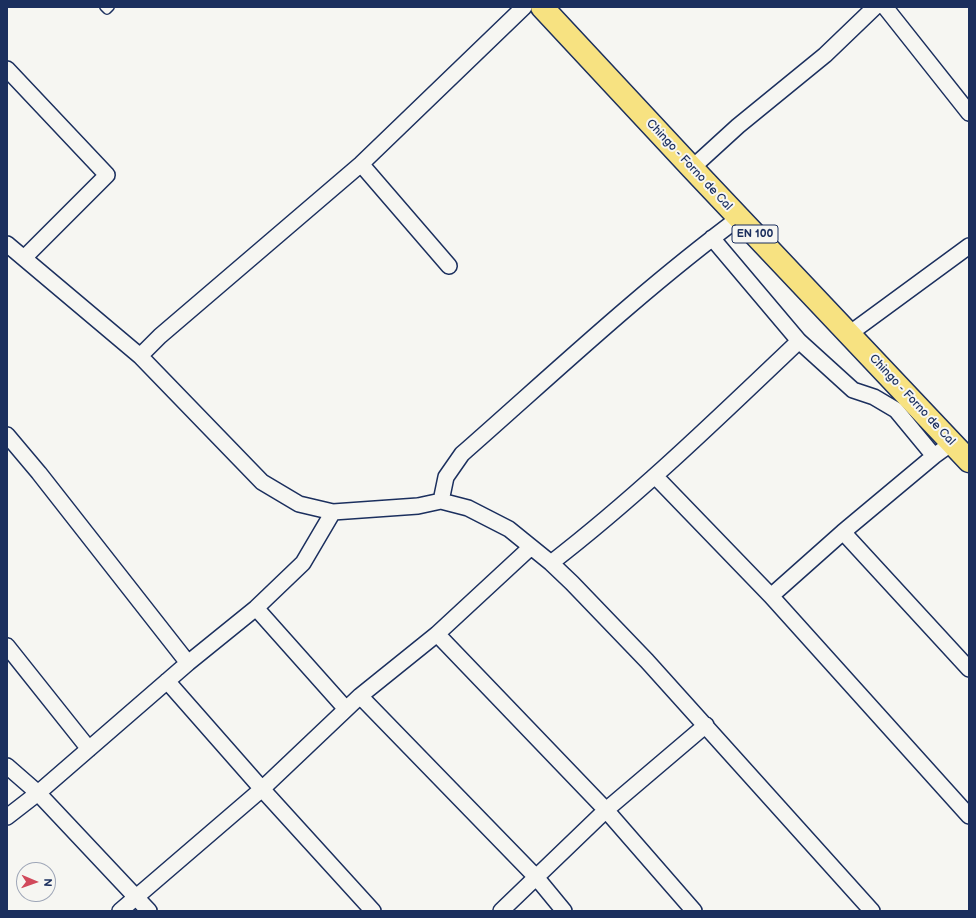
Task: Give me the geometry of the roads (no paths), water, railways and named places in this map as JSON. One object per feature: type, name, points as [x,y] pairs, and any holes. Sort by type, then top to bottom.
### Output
[{"type":"main road","name":"Chingo - Forno de Cal","points":[[542,7],[969,461]]},
{"type":"street","points":[[140,356],[160,336],[362,164],[524,7]]},
{"type":"street","points":[[692,168],[738,126],[825,54],[875,7]]},
{"type":"street","points":[[885,7],[969,113]]},
{"type":"street","points":[[7,69],[107,175],[24,258]]},
{"type":"street","points":[[362,164],[449,266]]},
{"type":"street","points":[[441,501],[446,477],[462,454],[609,324],[712,238],[739,218]]},
{"type":"street","points":[[712,238],[799,341],[853,390],[874,397],[896,410],[934,456]]},
{"type":"street","points":[[7,244],[140,356],[262,482],[299,504],[333,512],[418,506],[441,501],[468,508],[509,529],[551,563],[636,650],[706,725],[865,908]]},
{"type":"street","points":[[849,334],[969,246]]},
{"type":"street","points":[[551,563],[596,528],[655,476],[799,341]]},
{"type":"street","points":[[7,435],[39,473],[188,663]]},
{"type":"street","points":[[771,596],[844,532],[934,456],[952,443]]},
{"type":"street","points":[[655,476],[771,596],[969,816]]},
{"type":"street","points":[[7,817],[38,793],[188,663],[256,608],[303,563],[333,512]]},
{"type":"street","points":[[844,532],[968,667]]},
{"type":"street","points":[[120,911],[262,789],[360,696],[437,634],[531,547]]},
{"type":"street","points":[[256,608],[346,709]]},
{"type":"street","points":[[437,634],[606,810],[694,911]]},
{"type":"street","points":[[7,646],[89,749]]},
{"type":"street","points":[[167,682],[372,911]]},
{"type":"street","points":[[360,696],[536,877],[564,911]]},
{"type":"street","points":[[501,911],[606,810],[706,725]]},
{"type":"street","points":[[7,766],[38,793],[149,911]]},
{"type":"lane","points":[[104,7],[107,10],[110,7]]}]
